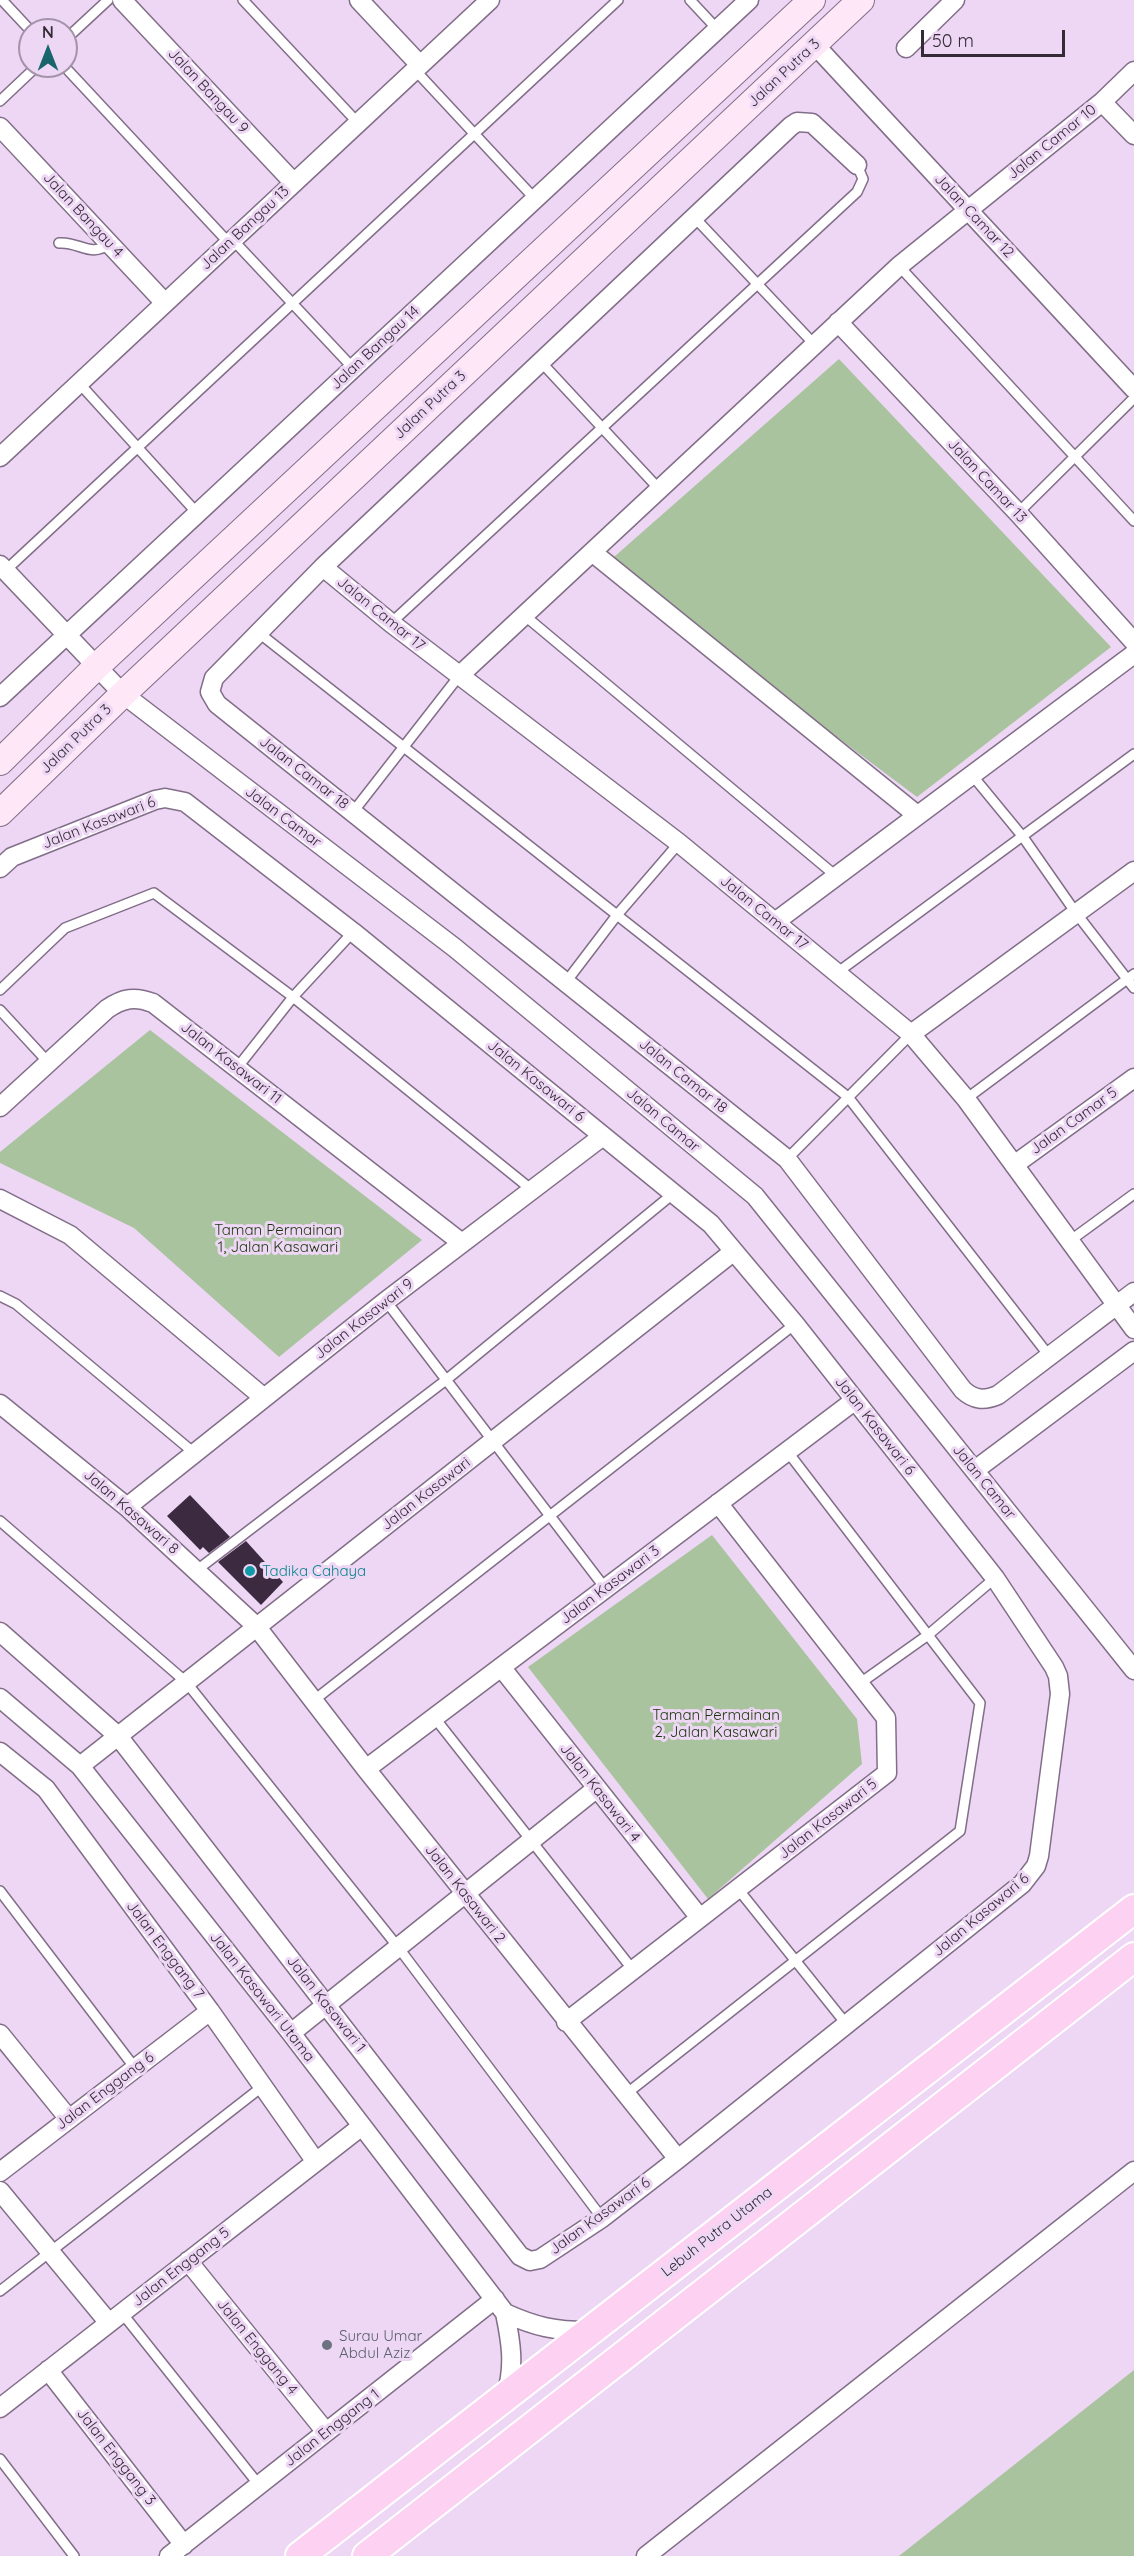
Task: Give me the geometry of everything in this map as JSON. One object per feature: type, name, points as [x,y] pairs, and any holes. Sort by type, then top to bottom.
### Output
[{"type":"main road","name":"Lebuh Putra Utama","points":[[300,2556],[1134,1909]]},
{"type":"main road","points":[[367,2556],[1134,1957]]},
{"type":"street","name":"Jalan Bangau 9","points":[[122,0],[294,183]]},
{"type":"street","points":[[360,0],[417,68]]},
{"type":"street","name":"Jalan Bangau 13","points":[[0,457],[490,0]]},
{"type":"street","name":"Jalan Bangau 14","points":[[0,697],[749,0]]},
{"type":"street","points":[[0,762],[96,667],[812,0]]},
{"type":"street","name":"Jalan Putra 3","points":[[0,813],[123,694],[861,0]]},
{"type":"street","points":[[906,48],[955,0]]},
{"type":"street","name":"Jalan Camar 12","points":[[814,44],[1134,389]]},
{"type":"street","name":"Jalan Camar 10","points":[[459,675],[899,266],[1102,102],[1134,70]]},
{"type":"street","points":[[1102,102],[1134,135]]},
{"type":"street","points":[[259,633],[323,567],[797,122],[805,121],[819,127],[857,165]]},
{"type":"street","name":"Jalan Bangau 4","points":[[0,127],[165,303]]},
{"type":"street","name":"Jalan Camar 13","points":[[838,322],[1018,513],[1134,642]]},
{"type":"street","points":[[592,552],[917,816]]},
{"type":"street","name":"Jalan Camar 17","points":[[323,567],[391,623],[679,843],[911,1034],[966,1099],[1134,1329]]},
{"type":"street","points":[[2,568],[96,667]]},
{"type":"street","name":"Jalan Camar 18","points":[[259,633],[214,678],[210,692],[217,704],[787,1159],[963,1390],[970,1396],[980,1399],[998,1395],[1134,1292]]},
{"type":"street","points":[[775,922],[1134,654]]},
{"type":"street","name":"Jalan Camar","points":[[96,667],[123,694],[455,948],[755,1196],[1134,1670]]},
{"type":"street","name":"Jalan Kasawari 6","points":[[0,868],[12,856],[155,800],[176,799],[185,802],[353,932],[711,1224],[795,1324],[995,1578],[1054,1668],[1060,1684],[1036,1866],[1022,1884],[678,2159],[602,2218],[540,2259]]},
{"type":"street","points":[[911,1034],[1134,871]]},
{"type":"street","name":"Jalan Kasawari 11","points":[[0,1107],[47,1061],[107,1009],[129,998],[142,998],[153,1003],[462,1243]]},
{"type":"street","name":"Jalan Camar 5","points":[[1014,1165],[1134,1078]]},
{"type":"street","name":"Jalan Kasawari 9","points":[[127,1506],[386,1301],[603,1136]]},
{"type":"street","points":[[0,1199],[70,1235],[263,1397]]},
{"type":"street","name":"Jalan Kasawari","points":[[80,1766],[733,1252]]},
{"type":"street","points":[[975,1470],[1134,1351]]},
{"type":"street","name":"Jalan Kasawari 3","points":[[366,1769],[854,1401]]},
{"type":"street","name":"Jalan Kasawari 8","points":[[0,1404],[127,1506],[256,1626]]},
{"type":"street","name":"Jalan Kasawari 5","points":[[566,2022],[887,1773],[886,1718],[718,1503]]},
{"type":"street","name":"Jalan Kasawari 2","points":[[256,1626],[566,2022],[678,2159]]},
{"type":"street","name":"Jalan Kasawari 1","points":[[0,1632],[118,1736],[520,2256],[530,2261],[540,2259]]},
{"type":"street","name":"Jalan Kasawari 4","points":[[501,1667],[700,1918]]},
{"type":"street","name":"Jalan Kasawari Utama","points":[[0,1698],[80,1766],[291,2033],[500,2306]]},
{"type":"street","name":"Jalan Enggang 7","points":[[0,1752],[46,1789],[210,2011],[316,2162]]},
{"type":"street","points":[[291,2033],[597,1788]]},
{"type":"street","name":"Jalan Enggang 6","points":[[0,2172],[210,2011]]},
{"type":"street","points":[[0,2034],[69,2119]]},
{"type":"street","name":"Jalan Enggang 5","points":[[0,2408],[362,2126]]},
{"type":"street","points":[[646,2556],[1134,2171]]},
{"type":"street","points":[[0,2191],[51,2253],[115,2318]]},
{"type":"street","name":"Jalan Enggang 4","points":[[188,2261],[326,2432]]},
{"type":"street","points":[[500,2306],[533,2326],[557,2331],[588,2331]]},
{"type":"street","points":[[500,2306],[512,2349],[512,2374],[506,2395]]},
{"type":"street","name":"Jalan Enggang 1","points":[[176,2550],[326,2432],[500,2306]]},
{"type":"street","name":"Jalan Enggang 3","points":[[48,2370],[176,2550]]},
{"type":"lane","points":[[2,0],[19,18]]},
{"type":"lane","points":[[78,28],[108,0]]},
{"type":"lane","points":[[243,0],[358,123]]},
{"type":"lane","points":[[2,568],[137,447],[618,0]]},
{"type":"lane","points":[[690,0],[718,30]]},
{"type":"lane","points":[[417,68],[474,134],[535,199]]},
{"type":"lane","points":[[0,101],[24,78]]},
{"type":"lane","points":[[74,78],[353,369]]},
{"type":"lane","points":[[391,623],[857,192],[863,178],[857,165]]},
{"type":"lane","points":[[695,218],[814,344]]},
{"type":"lane","points":[[59,243],[69,242],[86,250],[96,251],[110,243]]},
{"type":"lane","points":[[899,266],[1134,521]]},
{"type":"lane","points":[[541,362],[659,489]]},
{"type":"lane","points":[[78,383],[197,513]]},
{"type":"lane","points":[[1018,513],[1134,398]]},
{"type":"lane","points":[[524,615],[836,876]]},
{"type":"lane","points":[[259,633],[848,1097],[1050,1357]]},
{"type":"lane","points":[[353,812],[459,675]]},
{"type":"lane","points":[[838,972],[1134,753]]},
{"type":"lane","points":[[972,775],[1023,837],[1076,913],[1131,977],[1134,988]]},
{"type":"lane","points":[[566,982],[617,915],[679,843]]},
{"type":"lane","points":[[0,990],[65,928],[154,893],[293,998],[532,1190]]},
{"type":"lane","points":[[237,1068],[293,998],[353,932]]},
{"type":"lane","points":[[966,1099],[1131,977]]},
{"type":"lane","points":[[0,1010],[47,1061]]},
{"type":"lane","points":[[787,1159],[911,1034]]},
{"type":"lane","points":[[197,1569],[446,1380],[674,1193]]},
{"type":"lane","points":[[1071,1240],[1134,1194]]},
{"type":"lane","points":[[0,1296],[16,1304],[194,1452]]},
{"type":"lane","points":[[386,1301],[606,1588]]},
{"type":"lane","points":[[313,1701],[549,1514],[795,1324]]},
{"type":"lane","points":[[626,2094],[798,1961],[960,1831],[980,1703],[787,1451]]},
{"type":"lane","points":[[0,1521],[186,1682],[398,1947],[602,2218]]},
{"type":"lane","points":[[859,1684],[928,1635],[995,1578]]},
{"type":"lane","points":[[434,1717],[633,1970]]},
{"type":"lane","points":[[738,1889],[847,2025]]},
{"type":"lane","points":[[0,1891],[135,2068]]},
{"type":"lane","points":[[0,2291],[263,2086]]},
{"type":"lane","points":[[115,2318],[259,2485]]},
{"type":"lane","points":[[0,2459],[75,2556]]},
{"type":"green space","points":[[839,359],[1111,647],[917,797],[606,564]]},
{"type":"green space","name":"Taman Permainan 1, Jalan Kasawari","points":[[150,1030],[422,1240],[279,1357],[134,1228],[0,1163],[0,1152]]},
{"type":"green space","name":"Taman Permainan 2, Jalan Kasawari","points":[[712,1535],[857,1719],[862,1764],[708,1899],[528,1667]]},
{"type":"green space","points":[[1134,2370],[1134,2556],[899,2556]]},
{"type":"building","points":[[190,1495],[230,1537],[209,1553],[203,1547],[200,1550],[167,1516]]},
{"type":"building","name":"Tadika Cahaya","points":[[246,1541],[283,1582],[261,1605],[218,1562]]},
{"type":"place","name":"Tadika Cahaya","points":[[250,1571]]},
{"type":"place","name":"Surau Umar Abdul Aziz","points":[[327,2345]]}]
